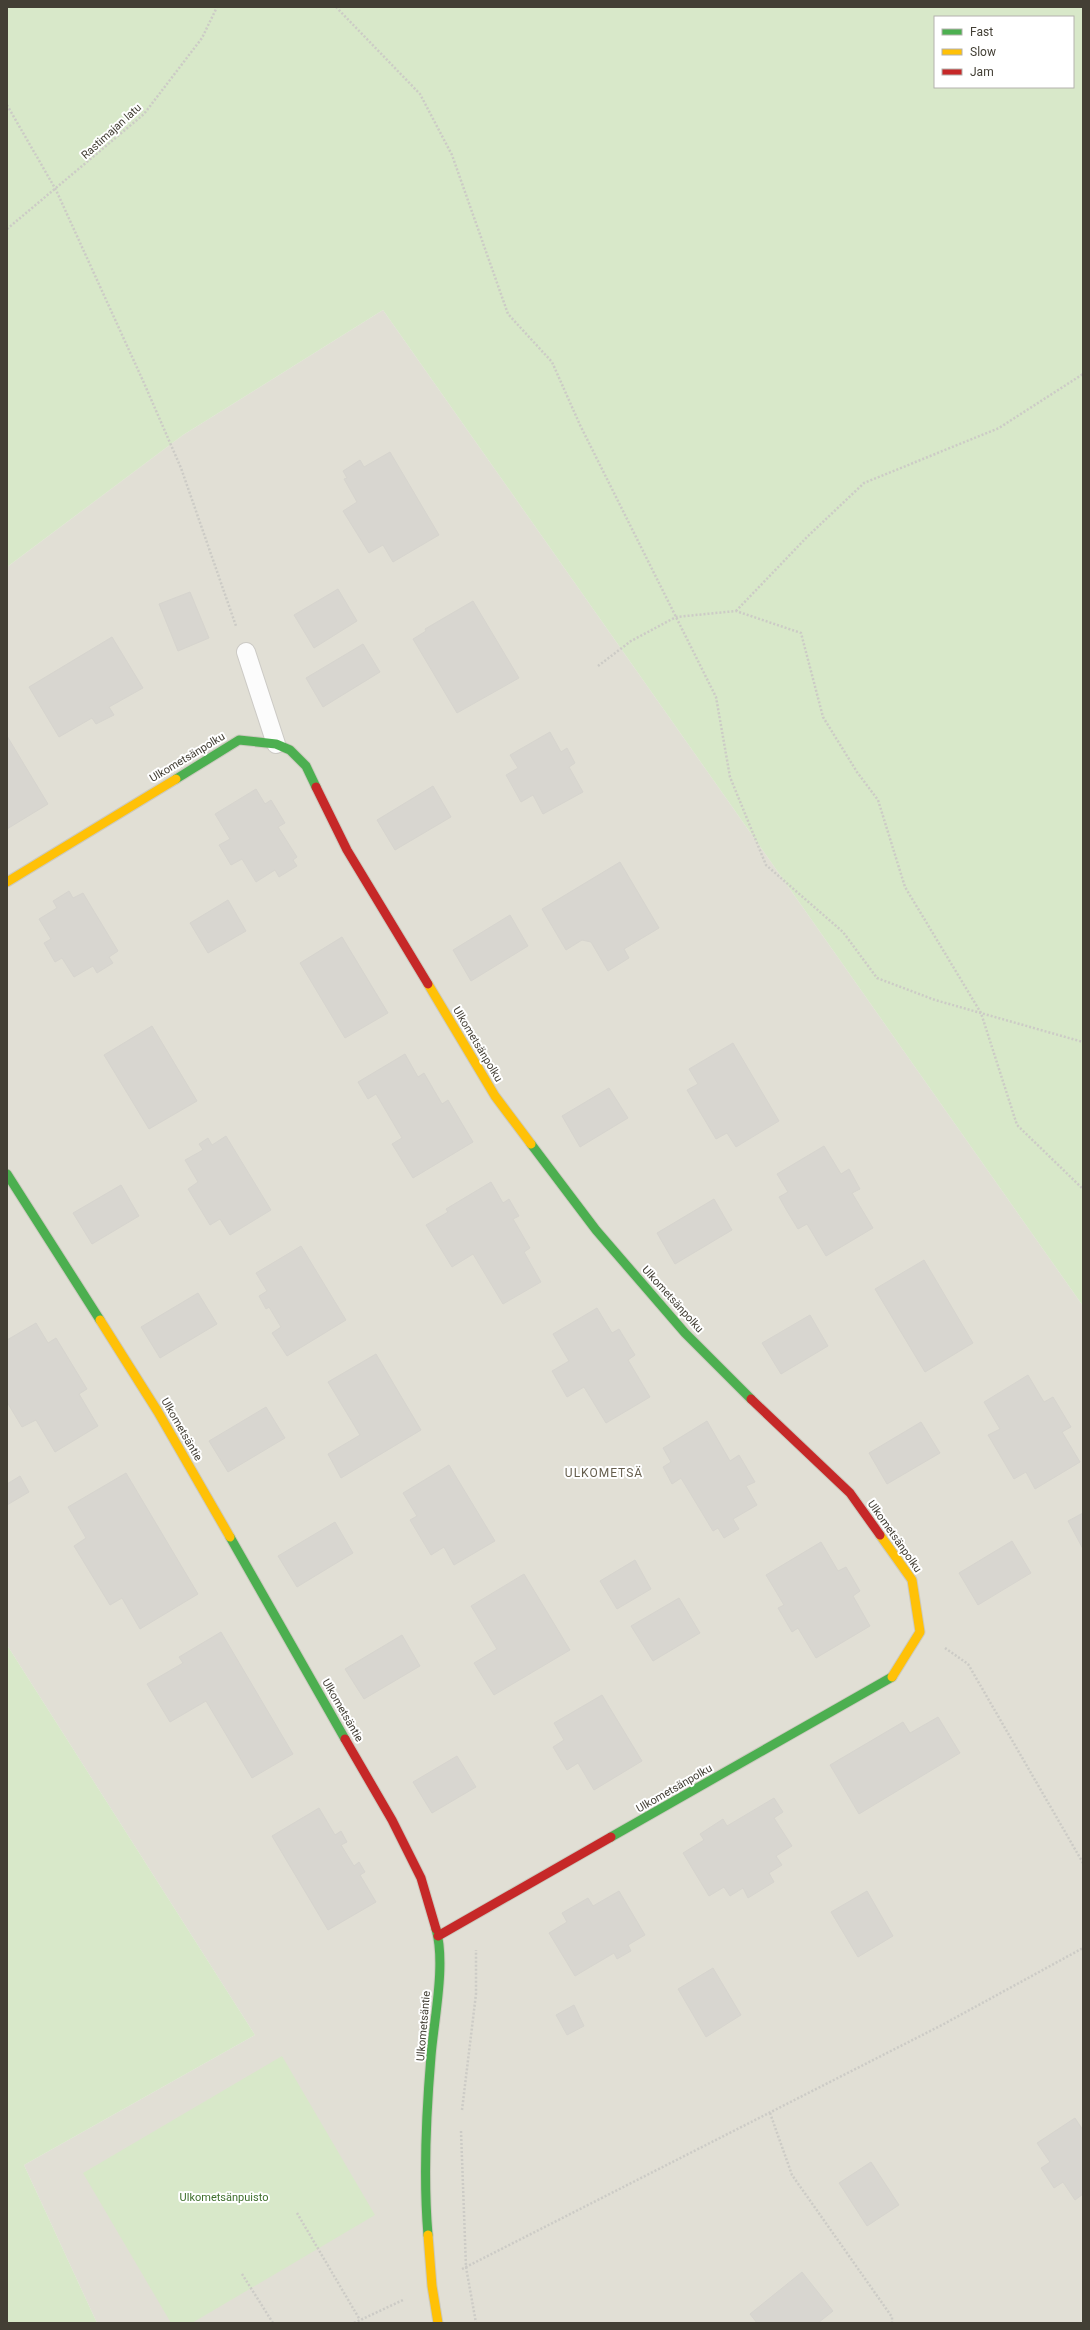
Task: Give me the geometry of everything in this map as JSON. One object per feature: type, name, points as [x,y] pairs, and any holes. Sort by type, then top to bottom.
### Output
[{"type":"street","name":"Ulkometsänpolku","points":[[7,882],[239,740],[276,744],[290,750],[306,766],[347,850],[495,1096],[596,1230],[685,1333],[784,1431],[850,1493],[912,1580],[920,1632],[894,1675],[438,1936]]},
{"type":"street","name":"Ulkometsäntie","points":[[7,1174],[158,1412],[392,1820],[421,1878],[438,1936],[439,1978],[431,2057],[425,2198],[432,2286],[438,2323]]},
{"type":"lane","points":[[246,652],[276,744]]},
{"type":"path","name":"Rastimajan latu","points":[[7,229],[56,190],[144,114],[202,38],[217,7]]},
{"type":"path","points":[[336,7],[420,94],[452,154],[508,314],[552,362],[584,432],[716,697],[730,777],[766,865],[844,932],[877,978],[935,1000],[1083,1042]]},
{"type":"path","points":[[7,106],[56,190],[181,468],[246,652]]},
{"type":"path","points":[[736,611],[807,537],[864,483],[998,428],[1083,374]]},
{"type":"path","points":[[598,666],[631,641],[676,617],[736,611],[801,633],[823,717],[857,772],[878,800],[905,887],[981,1013],[1017,1125],[1083,1189]]},
{"type":"path","points":[[920,1632],[968,1664],[1083,1863]]},
{"type":"path","points":[[462,2111],[476,1994],[476,1956],[472,1917]]},
{"type":"path","points":[[354,2323],[432,2286],[466,2267],[942,2025],[1083,1948]]},
{"type":"path","points":[[770,2113],[792,2175],[892,2317],[892,2323]]},
{"type":"path","points":[[461,2126],[466,2267],[476,2323]]},
{"type":"path","points":[[297,2213],[360,2320]]},
{"type":"path","points":[[242,2274],[273,2323]]},
{"type":"shaded area","points":[[383,310],[1083,1306],[1083,2323],[97,2323],[24,2165],[255,2035],[7,1645],[7,567],[183,435]]},
{"type":"green space","points":[[7,7],[1083,7],[1083,1306],[383,310],[183,435],[7,567]]},
{"type":"green space","points":[[7,1645],[255,2035],[24,2165],[97,2323],[7,2323]]},
{"type":"green space","name":"Ulkometsänpuisto","points":[[282,2056],[375,2215],[192,2323],[171,2323],[83,2173]]},
{"type":"building","points":[[390,452],[439,535],[393,562],[383,545],[369,553],[343,511],[357,502],[344,479],[347,478],[343,471],[360,460],[364,467]]},
{"type":"building","points":[[338,589],[357,621],[314,648],[294,615]]},
{"type":"building","points":[[190,592],[209,638],[178,651],[159,604]]},
{"type":"building","points":[[473,601],[519,678],[457,713],[413,639],[426,631],[425,629]]},
{"type":"building","points":[[112,637],[143,688],[109,707],[114,715],[96,724],[92,718],[59,737],[29,687]]},
{"type":"building","points":[[363,644],[380,672],[323,707],[306,678]]},
{"type":"building","points":[[550,732],[561,752],[567,748],[575,763],[569,767],[583,792],[543,814],[533,795],[521,802],[506,775],[518,768],[510,755]]},
{"type":"building","points":[[7,736],[48,804],[7,829]]},
{"type":"building","points":[[433,786],[451,817],[395,850],[377,820]]},
{"type":"building","points":[[256,789],[265,804],[271,800],[285,823],[278,827],[297,857],[293,860],[297,866],[279,877],[275,870],[256,882],[242,859],[231,865],[219,845],[230,839],[215,814]]},
{"type":"building","points":[[620,862],[659,928],[624,949],[629,958],[608,971],[591,942],[582,940],[566,950],[542,909]]},
{"type":"building","points":[[69,891],[73,898],[83,893],[118,951],[109,957],[113,963],[97,973],[93,966],[74,977],[62,958],[55,962],[44,943],[51,939],[39,919],[57,908],[53,901]]},
{"type":"building","points":[[228,900],[246,931],[208,953],[190,923]]},
{"type":"building","points":[[510,915],[528,946],[471,981],[453,950]]},
{"type":"building","points":[[342,937],[388,1013],[345,1038],[300,963]]},
{"type":"building","points":[[152,1026],[197,1101],[149,1129],[104,1055]]},
{"type":"building","points":[[733,1043],[779,1121],[736,1147],[727,1133],[716,1139],[687,1090],[698,1084],[689,1069]]},
{"type":"building","points":[[405,1054],[418,1077],[424,1073],[442,1104],[448,1100],[473,1142],[413,1178],[392,1144],[402,1138],[376,1094],[368,1099],[358,1082]]},
{"type":"building","points":[[609,1088],[628,1118],[580,1147],[562,1116]]},
{"type":"building","points":[[226,1136],[271,1210],[230,1235],[220,1219],[210,1225],[188,1189],[198,1182],[185,1160],[203,1150],[199,1144],[208,1138],[212,1145]]},
{"type":"building","points":[[824,1146],[841,1174],[849,1169],[860,1189],[852,1193],[873,1228],[826,1256],[807,1224],[798,1229],[787,1211],[779,1197],[788,1192],[777,1174]]},
{"type":"building","points":[[491,1182],[503,1203],[509,1199],[519,1216],[513,1219],[530,1248],[524,1252],[541,1282],[503,1304],[473,1254],[452,1267],[426,1225],[448,1212],[446,1209]]},
{"type":"building","points":[[121,1185],[139,1216],[92,1244],[73,1213]]},
{"type":"building","points":[[714,1199],[732,1230],[675,1264],[657,1233]]},
{"type":"building","points":[[301,1246],[346,1320],[287,1356],[272,1333],[281,1327],[269,1307],[266,1309],[259,1296],[267,1291],[256,1273]]},
{"type":"building","points":[[924,1260],[973,1343],[925,1372],[875,1289]]},
{"type":"building","points":[[198,1293],[217,1324],[160,1358],[141,1327]]},
{"type":"building","points":[[597,1308],[612,1333],[619,1329],[635,1355],[628,1360],[650,1397],[606,1423],[584,1387],[567,1397],[552,1371],[569,1361],[553,1334]]},
{"type":"building","points":[[810,1315],[828,1346],[781,1374],[762,1343]]},
{"type":"building","points":[[36,1323],[48,1343],[56,1338],[87,1389],[79,1394],[98,1426],[55,1452],[36,1420],[22,1427],[7,1402],[7,1340]]},
{"type":"building","points":[[376,1354],[421,1430],[341,1478],[328,1454],[360,1435],[328,1382]]},
{"type":"building","points":[[1028,1375],[1044,1402],[1053,1397],[1071,1427],[1062,1432],[1080,1462],[1035,1489],[1026,1472],[1014,1479],[988,1435],[1000,1429],[984,1402]]},
{"type":"building","points":[[266,1407],[285,1438],[228,1472],[209,1441]]},
{"type":"building","points":[[707,1421],[730,1461],[739,1455],[755,1482],[746,1486],[757,1505],[733,1519],[739,1529],[724,1538],[718,1528],[713,1531],[681,1478],[672,1484],[663,1467],[671,1462],[663,1448]]},
{"type":"building","points":[[921,1422],[940,1453],[887,1484],[869,1453]]},
{"type":"building","points":[[449,1465],[495,1541],[454,1565],[444,1547],[431,1555],[410,1520],[417,1516],[403,1493]]},
{"type":"building","points":[[126,1473],[198,1594],[140,1629],[122,1598],[110,1605],[74,1546],[86,1538],[68,1507]]},
{"type":"building","points":[[20,1476],[29,1492],[7,1505],[7,1484]]},
{"type":"building","points":[[1083,1513],[1083,1549],[1068,1521]]},
{"type":"building","points":[[335,1522],[353,1553],[297,1587],[278,1556]]},
{"type":"building","points":[[1012,1541],[1031,1573],[978,1605],[959,1573]]},
{"type":"building","points":[[821,1542],[838,1571],[846,1567],[860,1591],[853,1596],[870,1626],[816,1658],[798,1628],[792,1632],[778,1608],[784,1605],[766,1575]]},
{"type":"building","points":[[635,1560],[651,1589],[617,1609],[600,1581]]},
{"type":"building","points":[[524,1574],[570,1650],[494,1695],[474,1663],[497,1649],[471,1606]]},
{"type":"building","points":[[679,1598],[700,1633],[653,1661],[631,1626]]},
{"type":"building","points":[[221,1632],[293,1754],[252,1778],[206,1701],[170,1722],[147,1684],[183,1663],[179,1657]]},
{"type":"building","points":[[402,1635],[420,1666],[364,1699],[345,1669]]},
{"type":"building","points":[[602,1695],[642,1761],[594,1790],[578,1763],[567,1770],[553,1747],[564,1740],[554,1723]]},
{"type":"building","points":[[938,1717],[960,1753],[859,1814],[830,1765],[903,1722],[910,1733]]},
{"type":"building","points":[[457,1756],[476,1787],[432,1813],[413,1782]]},
{"type":"building","points":[[774,1798],[783,1812],[774,1818],[792,1846],[776,1856],[782,1865],[769,1873],[774,1882],[748,1898],[743,1888],[730,1896],[724,1887],[709,1896],[683,1853],[704,1840],[700,1834],[723,1819],[727,1826]]},
{"type":"building","points":[[319,1808],[335,1835],[341,1831],[347,1842],[341,1845],[354,1866],[359,1862],[365,1872],[360,1875],[376,1902],[328,1930],[272,1836]]},
{"type":"building","points":[[619,1891],[645,1935],[628,1945],[631,1951],[617,1959],[614,1953],[575,1976],[549,1933],[567,1922],[562,1913],[588,1898],[593,1906]]},
{"type":"building","points":[[867,1891],[893,1936],[858,1957],[831,1912]]},
{"type":"building","points":[[713,1968],[741,2015],[706,2037],[678,1989]]},
{"type":"building","points":[[574,2005],[584,2026],[567,2035],[556,2015]]},
{"type":"building","points":[[1075,2118],[1083,2130],[1083,2194],[1075,2200],[1063,2182],[1054,2188],[1041,2168],[1050,2162],[1037,2143]]},
{"type":"building","points":[[871,2162],[899,2205],[867,2226],[839,2183]]},
{"type":"building","points":[[802,2272],[833,2311],[818,2323],[757,2323],[750,2314]]},
{"type":"traffic: fast","points":[[176,779],[239,740],[276,744],[290,750],[306,766],[316,787]]},
{"type":"traffic: fast","points":[[531,1144],[596,1230],[685,1333],[751,1399]]},
{"type":"traffic: fast","points":[[7,1174],[100,1320]]},
{"type":"traffic: fast","points":[[230,1537],[345,1739]]},
{"type":"traffic: fast","points":[[611,1837],[892,1677]]},
{"type":"traffic: fast","points":[[428,2235],[425,2168],[428,2101],[431,2056],[440,1975],[439,1943],[436,1929]]},
{"type":"traffic: slow","points":[[7,882],[176,779]]},
{"type":"traffic: slow","points":[[428,984],[495,1096],[531,1144]]},
{"type":"traffic: slow","points":[[100,1320],[158,1412],[230,1537]]},
{"type":"traffic: slow","points":[[880,1535],[912,1580],[920,1632],[892,1677]]},
{"type":"traffic: slow","points":[[428,2235],[432,2286],[438,2323]]},
{"type":"traffic: jam","points":[[316,787],[347,850],[428,984]]},
{"type":"traffic: jam","points":[[751,1399],[850,1493],[880,1535]]},
{"type":"traffic: jam","points":[[345,1739],[392,1820],[421,1878],[436,1929]]},
{"type":"traffic: jam","points":[[438,1936],[611,1837]]},
{"type":"district","name":"ULKOMETSÄ","points":[[604,1473]]}]
